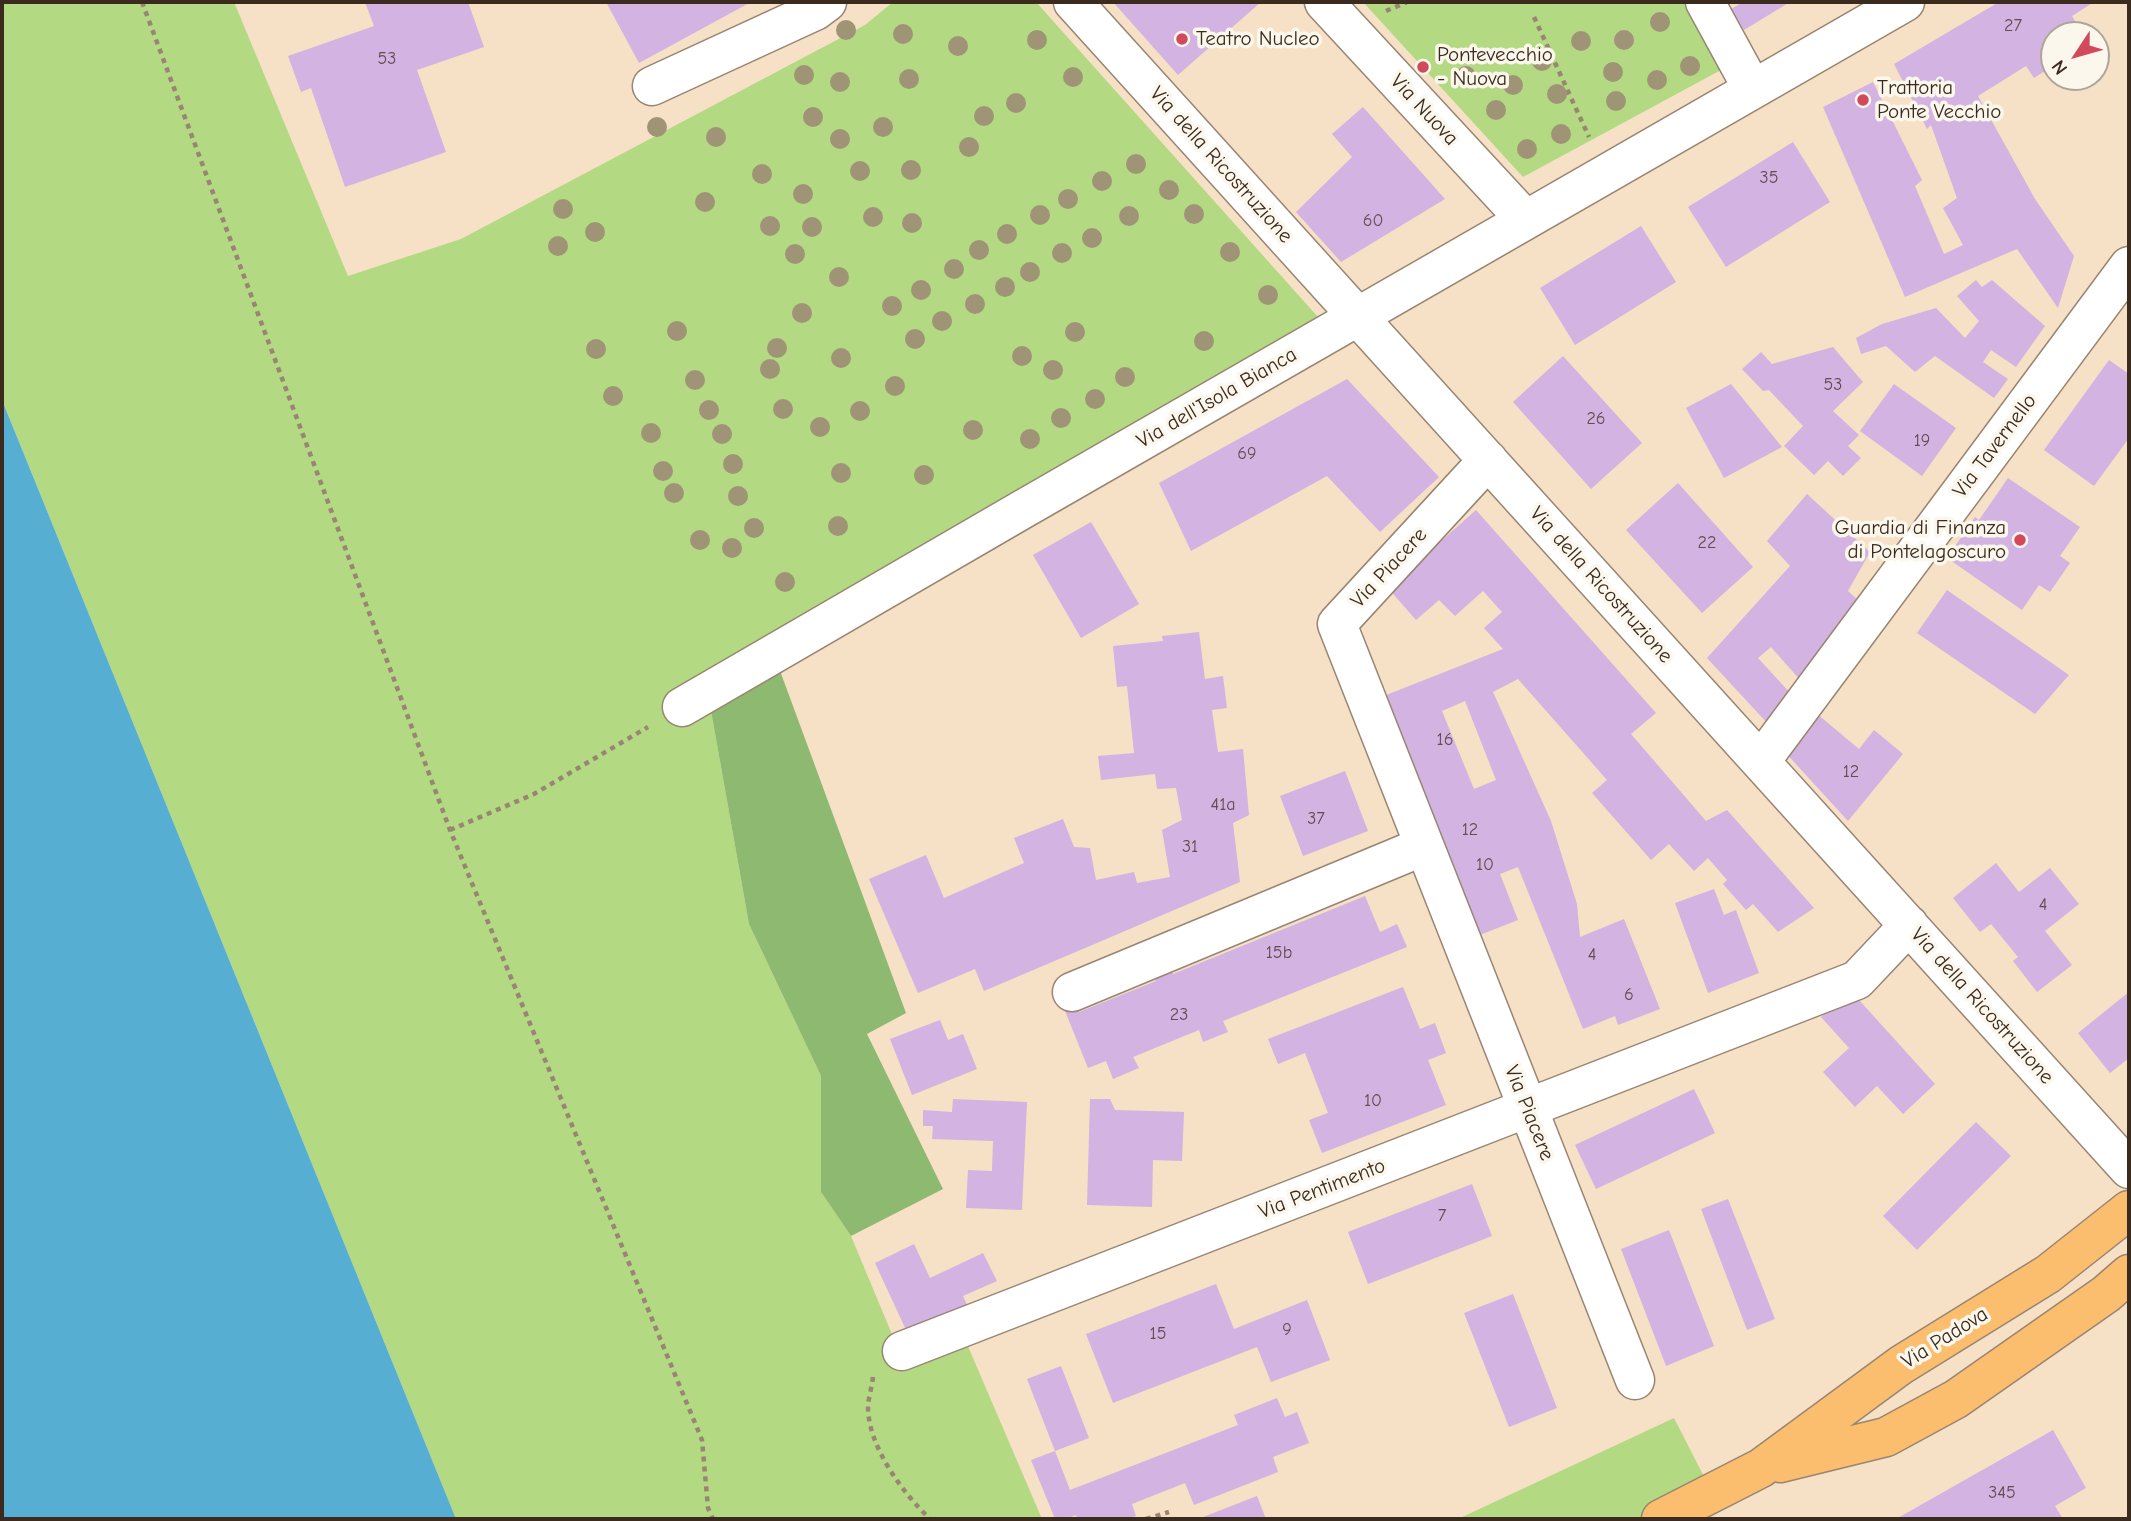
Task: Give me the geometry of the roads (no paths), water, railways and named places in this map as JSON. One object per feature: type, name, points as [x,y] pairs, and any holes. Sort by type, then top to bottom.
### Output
[{"type":"main road","name":"Via Padova","points":[[1661,1519],[1761,1468],[1901,1365],[2048,1274],[2129,1210]]},
{"type":"main road","name":"Via Padova","points":[[1761,1468],[1886,1437],[1956,1399],[2122,1284]]},
{"type":"street","points":[[652,86],[816,11],[827,2]]},
{"type":"street","name":"Via della Ricostruzione","points":[[1073,2],[2129,1169]]},
{"type":"street","name":"Via Nuova","points":[[1324,2],[1524,218]]},
{"type":"street","points":[[1705,2],[1752,89]]},
{"type":"street","name":"Via dell'Isola Bianca","points":[[682,707],[1524,218],[1905,2]]},
{"type":"street","name":"Via Tavernello","points":[[1761,761],[2129,266]]},
{"type":"street","name":"Via Piacere","points":[[1488,460],[1337,624],[1635,1380]]},
{"type":"street","points":[[1072,992],[1424,846]]},
{"type":"street","name":"Via Pentimento","points":[[902,1351],[1857,980],[1909,925]]},
{"type":"water","points":[[2,400],[456,1519],[2,1519]]},
{"type":"place","name":"Teatro Nucleo","points":[[1182,39]]},
{"type":"place","name":"Pontevecchio - Nuova","points":[[1423,67]]},
{"type":"place","name":"Trattoria Ponte Vecchio","points":[[1863,100]]},
{"type":"place","name":"Guardia di Finanza di Pontelagoscuro","points":[[2020,540]]}]
